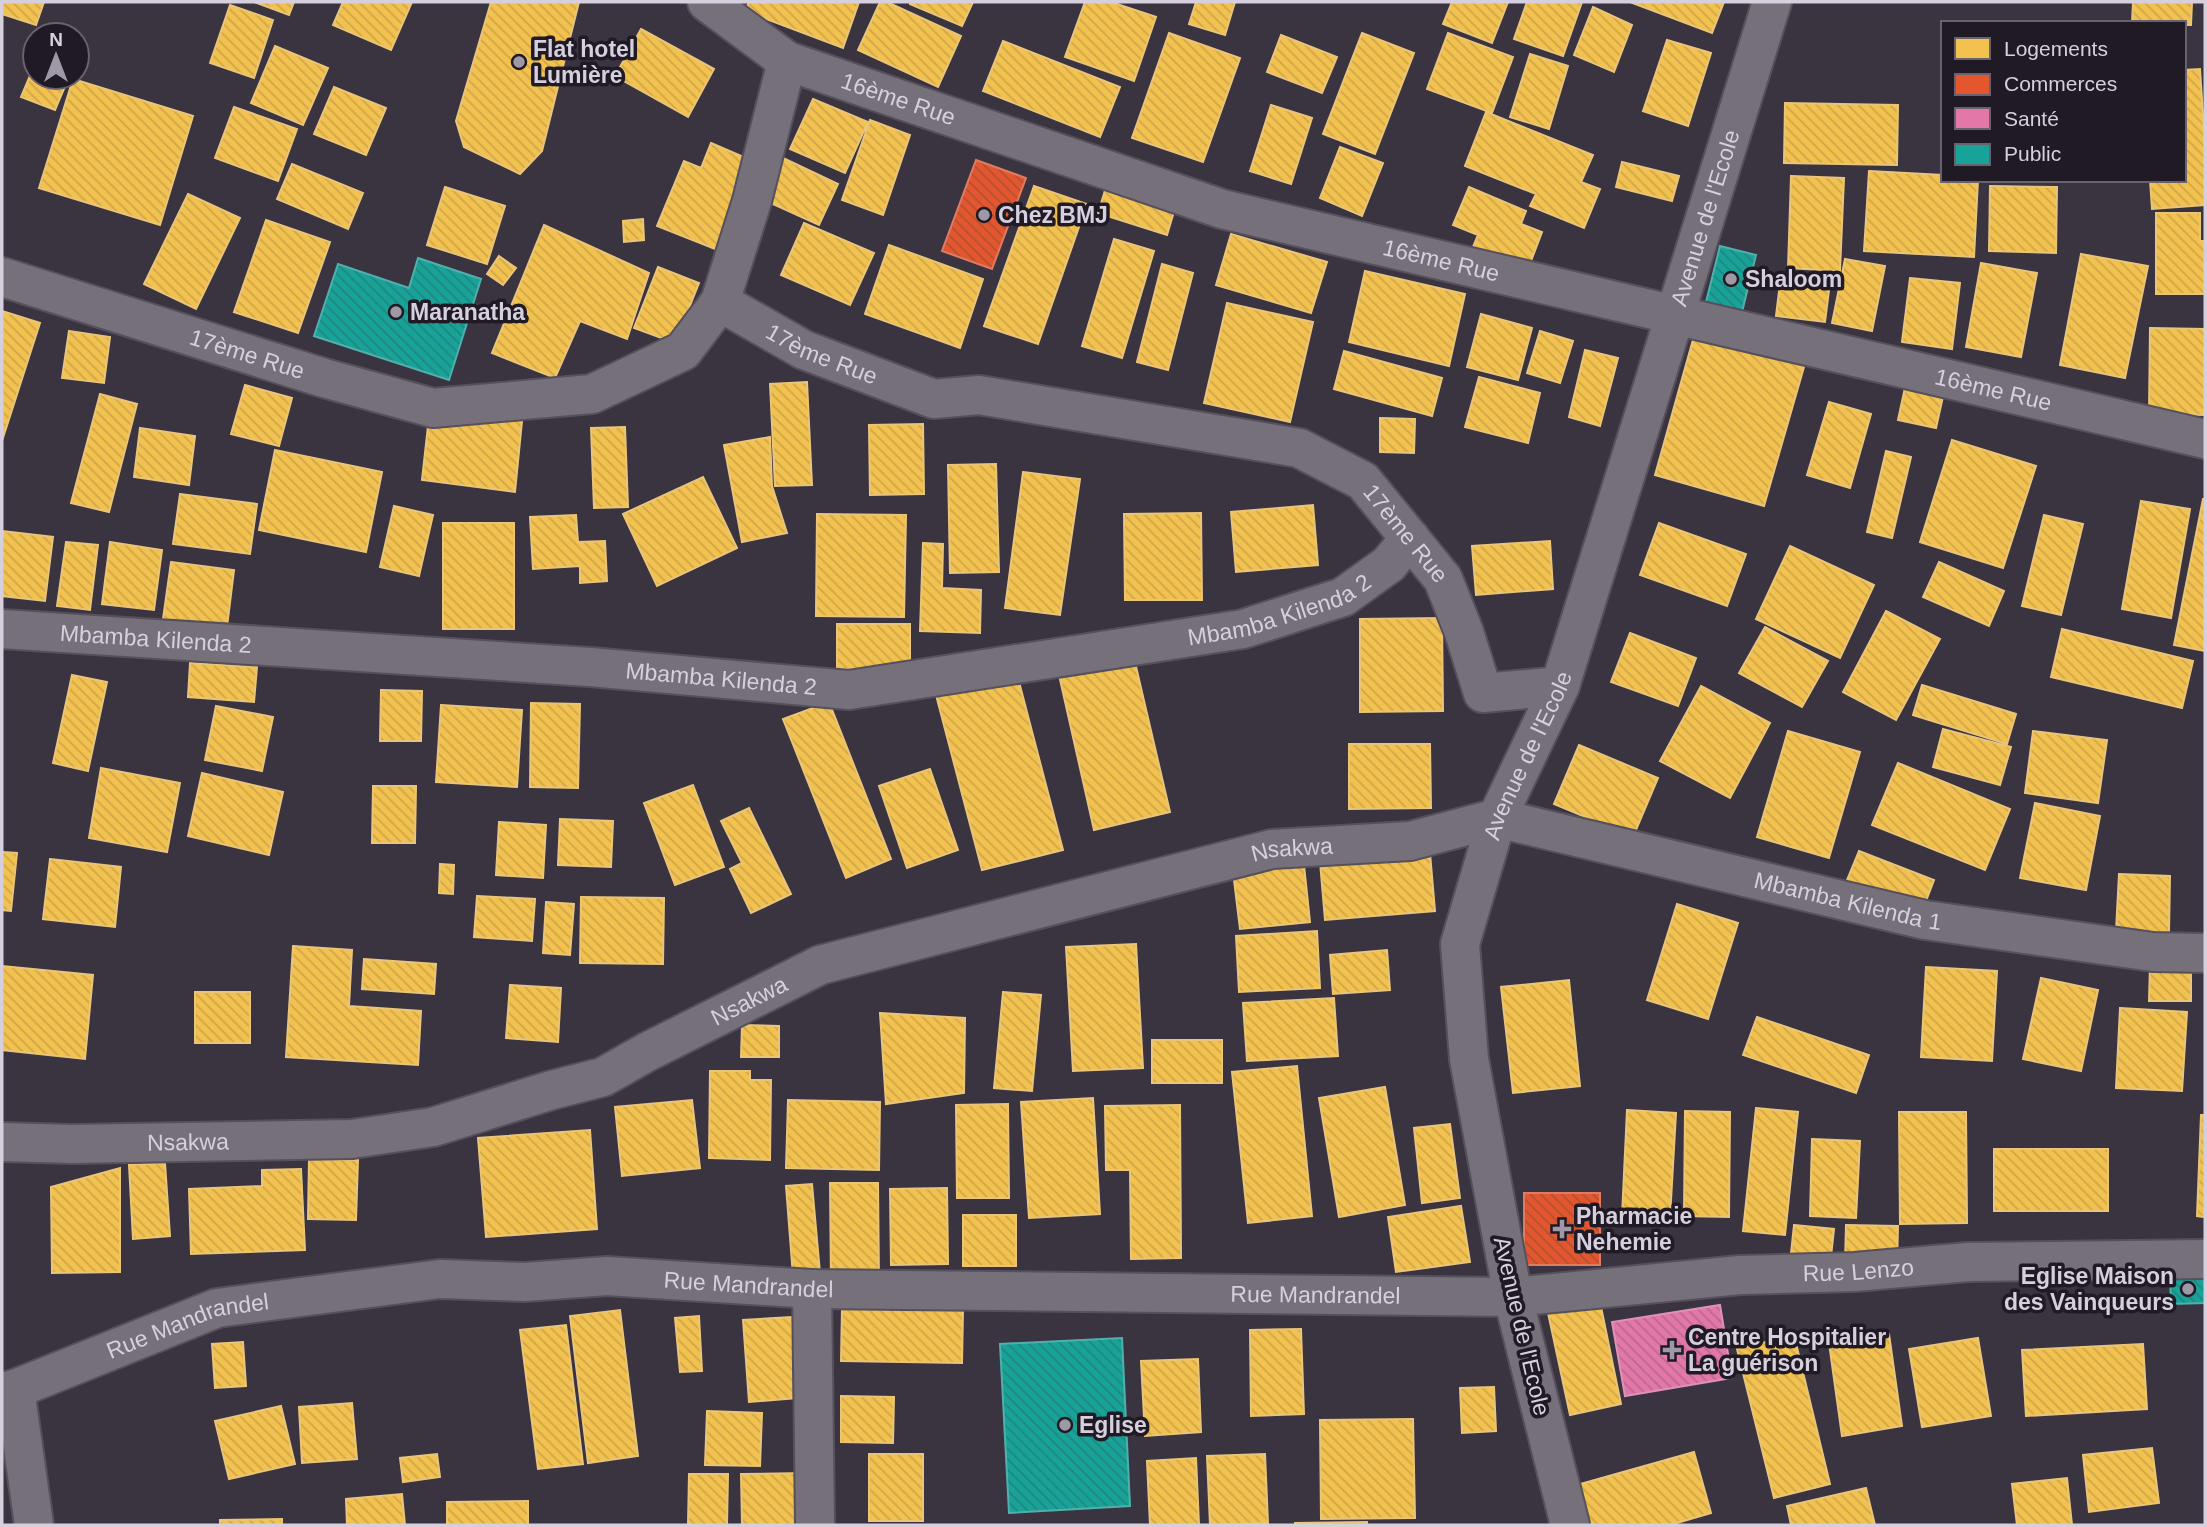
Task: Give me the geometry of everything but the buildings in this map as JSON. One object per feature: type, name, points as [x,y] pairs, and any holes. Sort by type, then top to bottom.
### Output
[{"type":"street","name":"16ème Rue","points":[[707,2],[787,61],[1222,209],[2205,439]]},
{"type":"street","name":"Avenue de l'Ecole","points":[[1570,1525],[1513,1297],[1469,1059],[1461,944],[1497,818],[1560,687],[1772,2]]},
{"type":"street","points":[[720,302],[752,201],[787,61]]},
{"type":"street","name":"17ème Rue","points":[[2,277],[324,378],[433,408],[592,394],[683,351],[720,302],[804,351],[934,399],[979,395],[1299,448],[1363,481],[1443,579],[1464,632],[1483,693],[1560,687]]},
{"type":"street","name":"Mbamba Kilenda 2","points":[[2,629],[590,667],[849,690],[1243,629],[1343,597],[1389,564],[1410,538]]},
{"type":"street","name":"Mbamba Kilenda 1","points":[[1497,818],[1925,920],[2153,952],[2205,953]]},
{"type":"street","name":"Nsakwa","points":[[2,1142],[72,1144],[352,1139],[433,1127],[603,1077],[820,965],[1272,849],[1410,841],[1497,818]]},
{"type":"street","name":"Rue Lenzo","points":[[1513,1297],[1740,1275],[1855,1272],[1968,1262],[2205,1259]]},
{"type":"street","name":"Rue Mandrandel","points":[[8,1390],[217,1308],[440,1279],[525,1282],[607,1276],[812,1289],[1513,1297]]},
{"type":"street","points":[[812,1289],[815,1525]]},
{"type":"street","points":[[8,1390],[34,1525]]},
{"type":"place","name":"Flat hotel Lumière","points":[[519,62]]},
{"type":"place","name":"Chez BMJ","points":[[984,215]]},
{"type":"place","name":"Shaloom","points":[[1731,279]]},
{"type":"place","name":"Maranatha","points":[[396,312]]},
{"type":"place","name":"Pharmacie Nehemie","points":[[1562,1229]]},
{"type":"place","name":"Eglise Maison des Vainqueurs","points":[[2188,1289]]},
{"type":"place","name":"Centre Hospitalier La guérison","points":[[1672,1350]]},
{"type":"place","name":"Eglise","points":[[1065,1425]]}]
